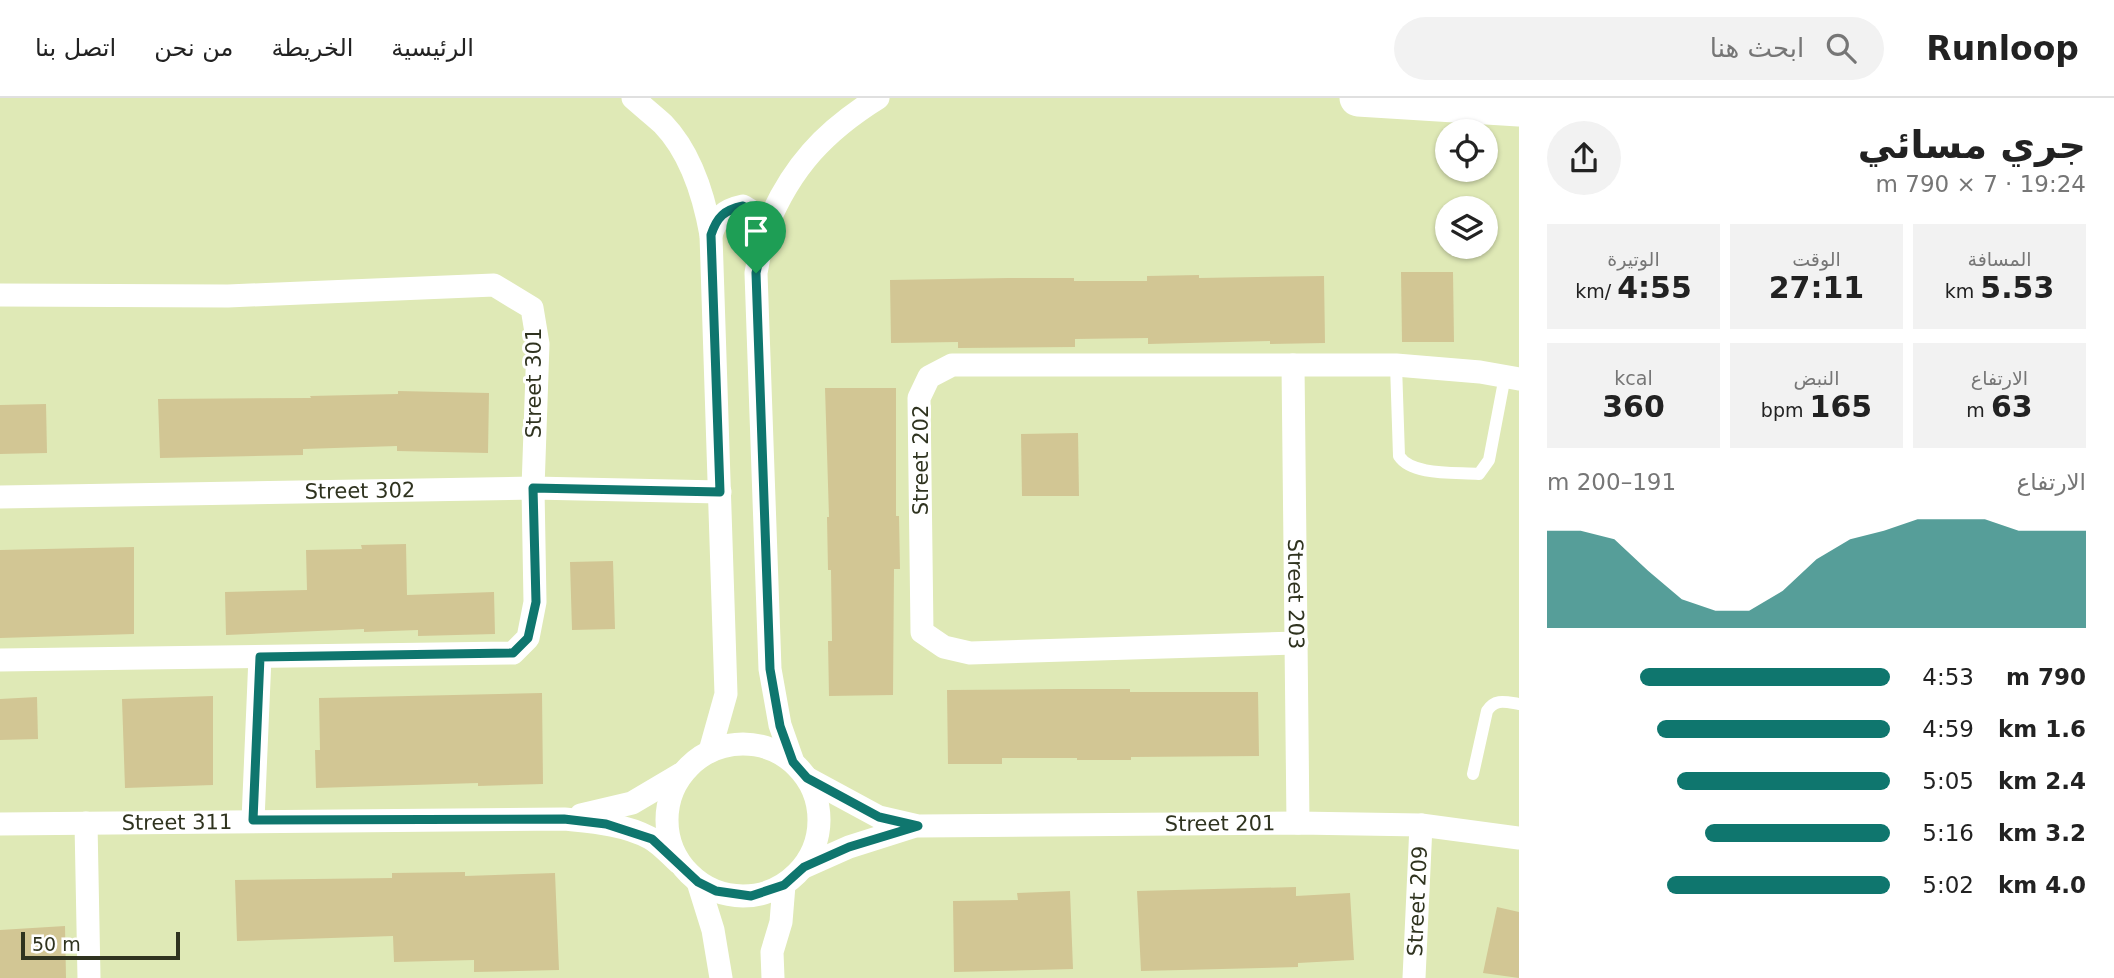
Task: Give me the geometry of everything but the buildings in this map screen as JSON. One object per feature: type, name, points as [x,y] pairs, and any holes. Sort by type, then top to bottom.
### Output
[{"type":"main road","points":[[1358,98],[1519,108]]},
{"type":"street","points":[[633,98],[665,125],[691,165],[706,209],[711,235],[726,694],[710,751]]},
{"type":"street","points":[[800,770],[770,749],[755,744],[728,745],[710,751],[682,773],[670,797],[666,814],[669,840],[680,863],[698,882],[716,891],[751,896],[784,885],[804,867],[815,847],[820,821],[817,803],[780,726],[770,669],[756,273],[766,228],[787,184],[812,150],[846,118],[878,98]]},
{"type":"street","points":[[711,235],[716,220],[727,210],[743,206],[758,215],[766,228]]},
{"type":"street","name":"Street 301","points":[[0,295],[228,296],[494,285],[532,308],[538,344],[533,488],[536,602],[528,638],[513,653],[0,660]]},
{"type":"street","name":"Street 202","points":[[1297,643],[970,653],[944,647],[922,632],[919,398],[929,377],[952,365],[1396,365],[1512,377]]},
{"type":"street","name":"Street 203","points":[[1293,365],[1298,823]]},
{"type":"street","name":"Street 302","points":[[0,497],[533,488],[720,492]]},
{"type":"street","points":[[253,820],[260,657]]},
{"type":"street","name":"Street 201","points":[[800,770],[879,817],[918,826],[1298,823],[1421,825],[1519,838]]},
{"type":"street","name":"Street 311","points":[[564,819],[632,803],[682,773]]},
{"type":"street","name":"Street 311","points":[[0,824],[564,819],[631,830],[652,839],[680,863]]},
{"type":"street","points":[[86,823],[89,978]]},
{"type":"street","name":"Street 209","points":[[1414,978],[1421,825]]},
{"type":"street","name":"Street 201","points":[[804,867],[849,847],[918,826]]},
{"type":"street","points":[[698,882],[713,930],[721,978]]},
{"type":"street","points":[[773,978],[772,952],[781,922],[784,885]]},
{"type":"lane","points":[[1396,365],[1399,456],[1404,464],[1416,469],[1479,474],[1489,460],[1512,377]]},
{"type":"lane","points":[[1474,774],[1487,711],[1491,704],[1498,701],[1519,704]]},
{"type":"route","points":[[743,206],[758,215],[766,228],[756,273],[770,669],[780,726],[793,762],[807,778],[879,817],[918,826],[849,847],[804,867],[784,885],[751,896],[716,891],[698,882],[652,839],[606,824],[564,819],[253,820],[260,657],[513,653],[528,638],[536,602],[533,488],[720,492],[711,235],[716,220],[727,210],[743,206]]}]
